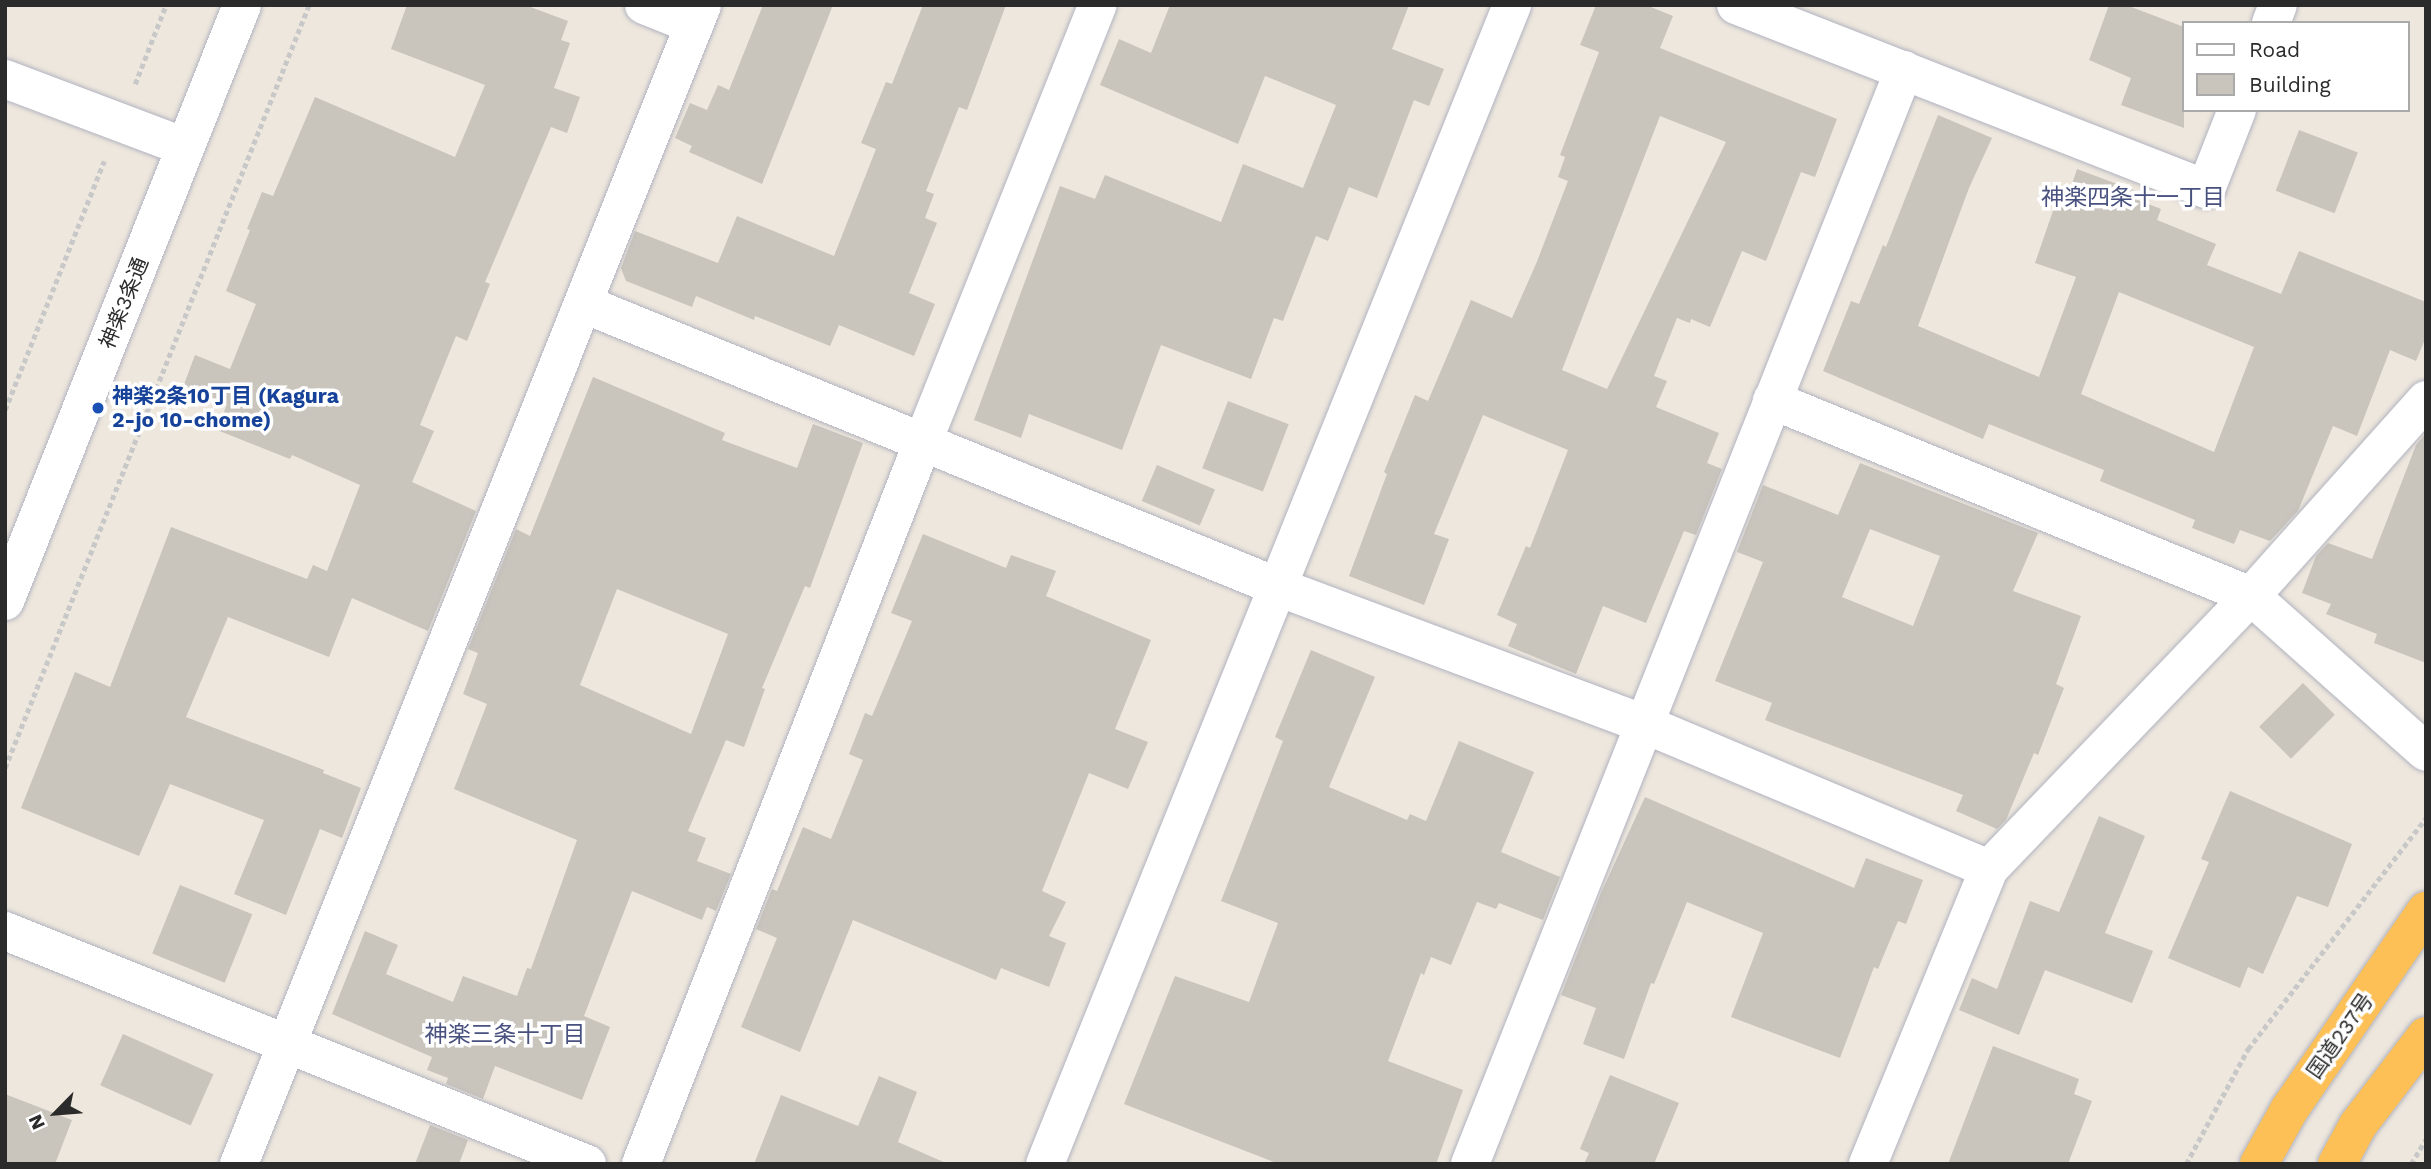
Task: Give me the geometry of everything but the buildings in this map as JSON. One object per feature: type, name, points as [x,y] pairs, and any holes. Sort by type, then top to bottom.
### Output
[{"type":"highway","name":"国道237号","points":[[2259,1164],[2289,1110],[2426,911]]},
{"type":"highway","points":[[2337,1164],[2358,1125],[2426,1036]]},
{"type":"street","name":"神楽3条通","points":[[5,601],[242,5]]},
{"type":"street","points":[[239,1164],[698,15],[644,5]]},
{"type":"street","points":[[641,1164],[922,444],[1098,5]]},
{"type":"street","points":[[1045,1164],[1512,5]]},
{"type":"street","points":[[1735,5],[2206,189],[2236,112]]},
{"type":"street","points":[[1470,1164],[1904,70]]},
{"type":"street","points":[[5,79],[185,147]]},
{"type":"street","points":[[584,304],[1278,587],[1644,724],[1989,869]]},
{"type":"street","points":[[1772,400],[2251,596],[2426,752]]},
{"type":"street","points":[[1868,1164],[1989,869],[2251,596],[2426,400]]},
{"type":"street","points":[[5,931],[587,1164]]},
{"type":"path","points":[[5,410],[166,5]]},
{"type":"path","points":[[5,768],[309,5]]},
{"type":"path","points":[[2186,1164],[2248,1049],[2426,818]]},
{"type":"path","points":[[2411,1164],[2426,1139]]},
{"type":"place","name":"神楽2条10丁目 (Kagura 2-jo 10-chome)","points":[[98,408]]},
{"type":"district","name":"神楽四条十一丁目","points":[[2133,198]]},
{"type":"district","name":"神楽三条十丁目","points":[[505,1035]]}]
